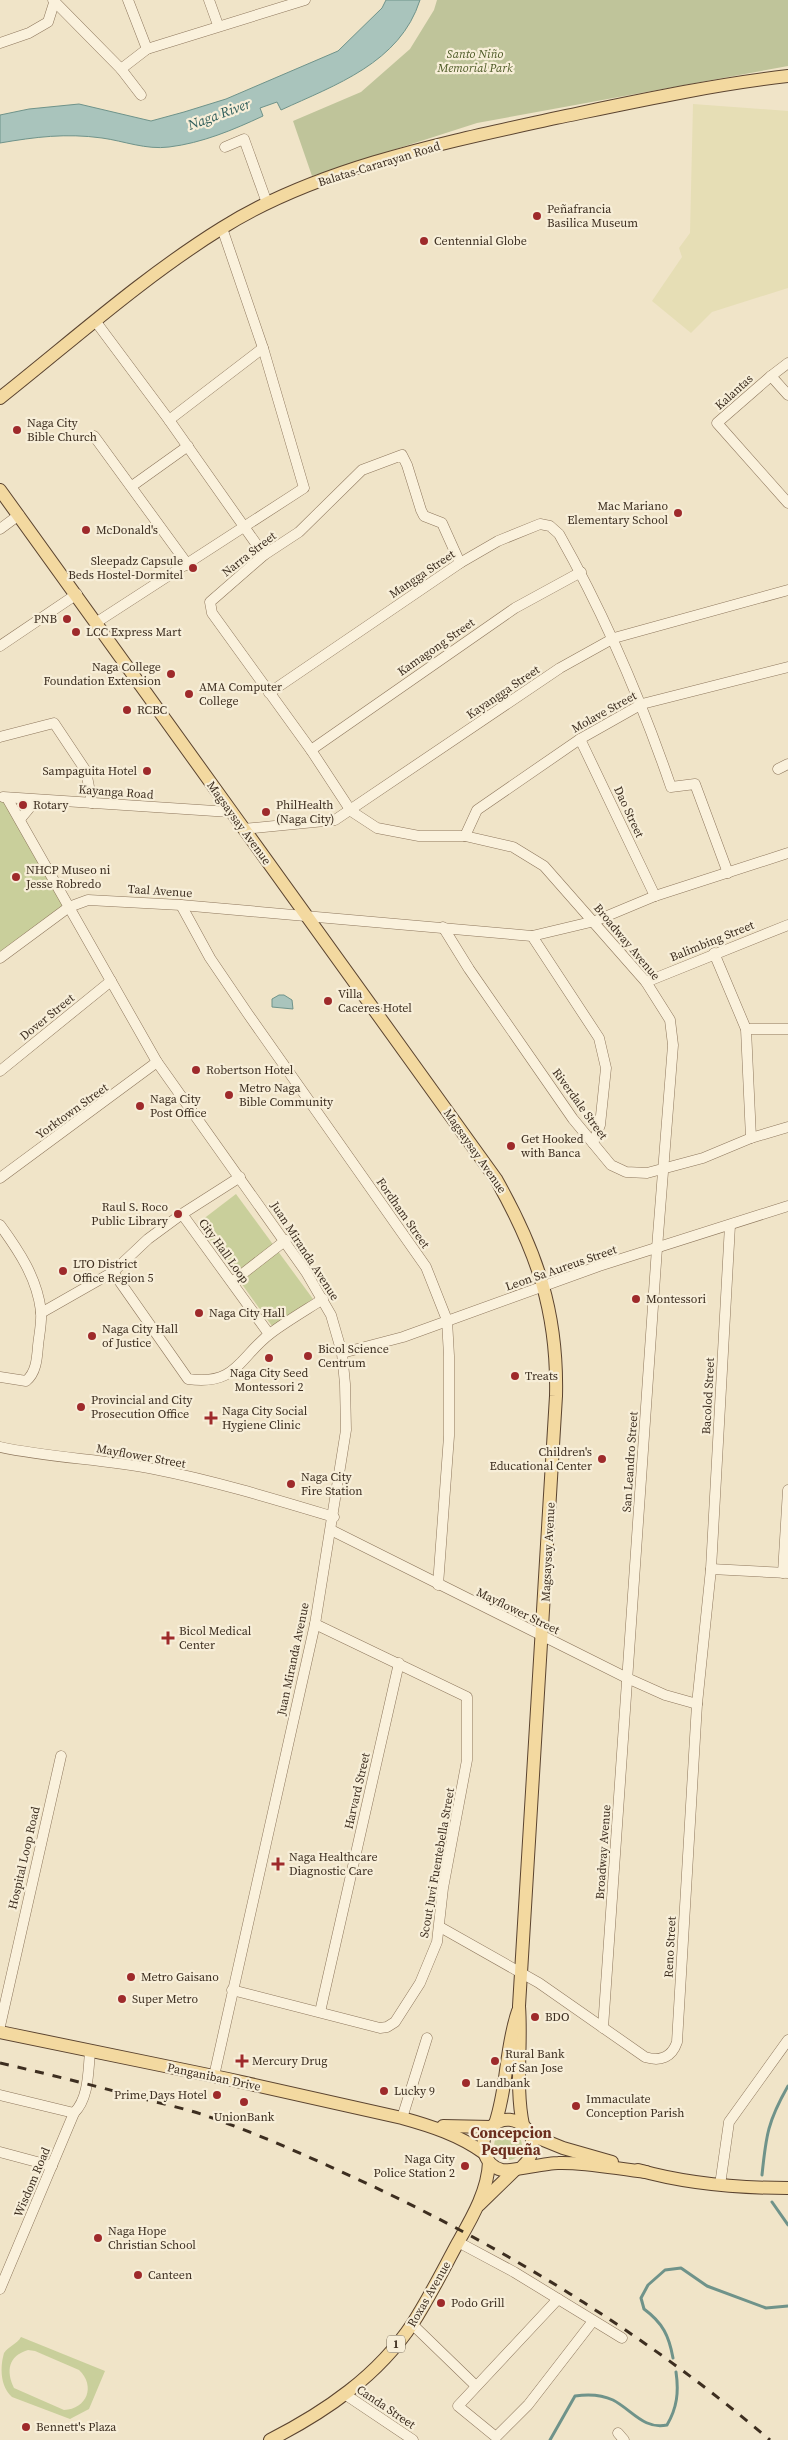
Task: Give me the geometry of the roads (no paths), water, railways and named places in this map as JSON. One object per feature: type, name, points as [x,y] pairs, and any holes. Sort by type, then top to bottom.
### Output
[{"type":"main road","name":"Balatas-Cararayan Road","points":[[0,398],[164,269],[222,228],[266,203],[332,176],[490,132],[620,105],[788,76]]},
{"type":"main road","name":"Magsaysay Avenue","points":[[0,490],[77,594],[230,812],[496,1179],[526,1236],[544,1287],[552,1320],[557,1361],[543,1637],[519,2006],[521,2030],[518,2086],[527,2130]]},
{"type":"main road","name":"Magsaysay Avenue","points":[[493,2126],[506,2082],[511,2030],[519,2006]]},
{"type":"main road","name":"Panganiban Drive","points":[[0,2032],[214,2076],[402,2118],[428,2125],[461,2138],[486,2157]]},
{"type":"main road","points":[[493,2126],[509,2120],[563,2148],[646,2172]]},
{"type":"main road","name":"Panganiban Drive","points":[[428,2125],[464,2128],[493,2126]]},
{"type":"main road","name":"1","points":[[486,2157],[484,2139],[493,2126]]},
{"type":"main road","name":"1","points":[[518,2168],[532,2155],[534,2142],[527,2130]]},
{"type":"main road","points":[[486,2157],[501,2170],[560,2162],[646,2172],[720,2185],[788,2188]]},
{"type":"main road","name":"Roxas Avenue","points":[[270,2440],[304,2422],[346,2395],[378,2365],[412,2324],[477,2206],[488,2174],[486,2157]]},
{"type":"main road","name":"Roxas Avenue","points":[[477,2206],[518,2168]]},
{"type":"street","points":[[128,0],[147,49]]},
{"type":"street","points":[[208,0],[218,26]]},
{"type":"street","points":[[0,43],[30,32],[48,22],[56,1],[121,69],[141,95]]},
{"type":"street","points":[[121,69],[147,49],[299,1]]},
{"type":"street","points":[[225,147],[244,140],[266,203]]},
{"type":"street","points":[[97,622],[188,565],[304,488],[263,348],[222,228]]},
{"type":"street","points":[[96,322],[188,446],[264,555]]},
{"type":"street","points":[[169,420],[263,348]]},
{"type":"street","points":[[770,376],[788,363]]},
{"type":"street","name":"Kalantas","points":[[788,395],[770,376],[718,423],[788,503]]},
{"type":"street","points":[[94,436],[188,565]]},
{"type":"street","points":[[132,486],[188,446]]},
{"type":"street","name":"Narra Street","points":[[351,811],[311,750],[212,612],[210,602],[264,555],[298,532],[362,470],[402,455],[424,516],[442,523],[460,563]]},
{"type":"street","points":[[0,529],[19,515]]},
{"type":"street","name":"Mangga Street","points":[[269,693],[460,563],[498,541],[540,524],[550,526],[559,534],[581,572]]},
{"type":"street","points":[[581,572],[614,638],[642,704],[671,787],[695,784],[728,873]]},
{"type":"street","name":"Kamagong Street","points":[[311,750],[507,614],[581,572]]},
{"type":"street","name":"Kayangga Street","points":[[243,829],[335,820],[560,668],[614,638],[788,590]]},
{"type":"street","points":[[0,646],[77,594]]},
{"type":"street","name":"Molave Street","points":[[465,836],[477,810],[580,739],[642,704],[788,667]]},
{"type":"street","points":[[0,737],[54,723],[86,771],[92,803]]},
{"type":"street","name":"Dao Street","points":[[580,739],[655,896]]},
{"type":"street","name":"Kayanga Road","points":[[3,797],[230,812]]},
{"type":"street","name":"Juan Miranda Avenue","points":[[3,797],[20,818],[157,1062],[286,1240],[323,1299],[331,1315],[342,1353],[346,1384],[346,1430],[332,1530],[315,1624],[214,2076]]},
{"type":"street","points":[[20,818],[36,800]]},
{"type":"street","name":"Broadway Avenue","points":[[351,811],[377,828],[420,836],[465,836],[513,848],[544,866],[595,921],[646,982],[670,1020],[674,1045],[657,1248]]},
{"type":"street","name":"Taal Avenue","points":[[0,958],[69,907],[88,900],[182,905],[532,936],[595,921],[655,896],[788,853]]},
{"type":"street","name":"Fordham Street","points":[[182,905],[210,958],[426,1267],[447,1320],[449,1436],[438,1585]]},
{"type":"street","name":"Balimbing Street","points":[[646,982],[788,924]]},
{"type":"street","name":"Riverdale Street","points":[[443,927],[469,969],[573,1119],[611,1165],[626,1172],[648,1173],[703,1158],[751,1138],[788,1127]]},
{"type":"street","points":[[532,936],[599,1038],[606,1068],[600,1126],[592,1143]]},
{"type":"street","points":[[714,953],[746,1029],[751,1138]]},
{"type":"street","name":"Dover Street","points":[[0,1071],[110,981]]},
{"type":"street","points":[[746,1029],[788,1029]]},
{"type":"street","name":"Yorktown Street","points":[[0,1178],[157,1062]]},
{"type":"street","name":"City Hall Loop","points":[[240,1178],[182,1214],[269,1334]]},
{"type":"street","name":"Leon Sa Aureus Street","points":[[342,1353],[403,1337],[657,1248],[788,1206]]},
{"type":"street","points":[[41,1313],[113,1272],[148,1239],[182,1214]]},
{"type":"street","points":[[0,1225],[20,1254],[37,1289],[41,1313],[37,1359],[32,1376],[26,1381],[0,1377]]},
{"type":"street","name":"Bacolod Street","points":[[711,1569],[730,1225]]},
{"type":"street","points":[[232,1282],[286,1240]]},
{"type":"street","name":"San Leandro Street","points":[[627,1678],[657,1248]]},
{"type":"street","points":[[113,1272],[188,1379],[207,1382],[220,1378],[245,1361],[269,1334],[323,1299]]},
{"type":"street","name":"Mayflower Street","points":[[0,1447],[24,1452],[154,1469],[232,1487],[334,1517]]},
{"type":"street","points":[[711,1569],[785,1573],[788,1490]]},
{"type":"street","name":"Mayflower Street","points":[[332,1530],[438,1585],[627,1678],[665,1695],[697,1704]]},
{"type":"street","name":"Reno Street","points":[[440,1927],[521,1975],[539,1983],[604,2028],[624,2045],[652,2059],[663,2058],[673,2052],[677,2042],[697,1704],[711,1569]]},
{"type":"street","name":"Scout Juvi Fuentebella Street","points":[[232,1990],[380,2028],[387,2027],[395,2022],[420,1982],[437,1942],[443,1888],[467,1760],[467,1697],[315,1624]]},
{"type":"street","name":"Harvard Street","points":[[320,2012],[399,1663]]},
{"type":"street","name":"Broadway Avenue","points":[[604,2028],[627,1678]]},
{"type":"street","name":"Hospital Loop Road","points":[[0,2026],[61,1756]]},
{"type":"street","points":[[402,2118],[427,2038]]},
{"type":"street","points":[[720,2185],[729,2122],[788,2040]]},
{"type":"street","name":"Wisdom Road","points":[[0,2289],[74,2113],[81,2106],[87,2082],[90,2052]]},
{"type":"street","points":[[0,2095],[74,2113]]},
{"type":"street","points":[[0,2152],[52,2166]]},
{"type":"street","points":[[458,2242],[622,2338]]},
{"type":"street","points":[[558,2299],[458,2406],[496,2437],[528,2405],[593,2321]]},
{"type":"street","points":[[412,2324],[476,2386]]},
{"type":"street","name":"Canda Street","points":[[346,2395],[413,2440]]},
{"type":"water","name":"Naga River","points":[[386,0],[420,0],[410,22],[397,40],[381,56],[363,69],[323,91],[281,110],[277,102],[260,108],[263,116],[217,135],[181,145],[160,148],[102,138],[76,136],[38,137],[0,143],[0,115],[29,109],[79,104],[151,121],[226,99],[338,51],[382,8]]},
{"type":"water","points":[[279,995],[284,995],[292,1000],[293,1009],[272,1007],[272,999]]},
{"type":"waterway","points":[[762,2175],[769,2129],[776,2109],[788,2086]]},
{"type":"waterway","points":[[772,2202],[788,2225]]},
{"type":"waterway","points":[[673,2358],[664,2330],[656,2319],[644,2309],[641,2298],[648,2285],[665,2270],[681,2268],[707,2286],[766,2308],[788,2306]]},
{"type":"waterway","points":[[550,2440],[575,2396],[580,2395],[608,2398],[645,2422],[659,2426],[667,2425],[676,2400],[676,2372]]},
{"type":"railway","points":[[0,2063],[206,2116],[286,2147],[411,2205],[519,2263],[623,2328],[722,2401],[770,2440]]},
{"type":"place","name":"Peñafrancia Basilica Museum","points":[[537,216]]},
{"type":"place","name":"Centennial Globe","points":[[424,241]]},
{"type":"place","name":"Naga City Bible Church","points":[[17,430]]},
{"type":"place","name":"Mac Mariano Elementary School","points":[[678,513]]},
{"type":"place","name":"McDonald's","points":[[86,530]]},
{"type":"place","name":"Sleepadz Capsule Beds Hostel-Dormitel","points":[[193,568]]},
{"type":"place","name":"PNB","points":[[67,619]]},
{"type":"place","name":"LCC Express Mart","points":[[76,632]]},
{"type":"place","name":"Naga College Foundation Extension","points":[[171,674]]},
{"type":"place","name":"AMA Computer College","points":[[189,694]]},
{"type":"place","name":"RCBC","points":[[127,710]]},
{"type":"place","name":"Sampaguita Hotel","points":[[147,771]]},
{"type":"place","name":"Rotary","points":[[23,805]]},
{"type":"place","name":"PhilHealth (Naga City)","points":[[266,812]]},
{"type":"place","name":"NHCP Museo ni Jesse Robredo","points":[[16,877]]},
{"type":"place","name":"Villa Caceres Hotel","points":[[328,1001]]},
{"type":"place","name":"Robertson Hotel","points":[[196,1070]]},
{"type":"place","name":"Metro Naga Bible Community","points":[[229,1095]]},
{"type":"place","name":"Naga City Post Office","points":[[140,1106]]},
{"type":"place","name":"Get Hooked with Banca","points":[[511,1146]]},
{"type":"place","name":"Raul S. Roco Public Library","points":[[178,1214]]},
{"type":"place","name":"LTO District Office Region 5","points":[[63,1271]]},
{"type":"place","name":"Montessori","points":[[636,1299]]},
{"type":"place","name":"Naga City Hall","points":[[199,1313]]},
{"type":"place","name":"Naga City Hall of Justice","points":[[92,1336]]},
{"type":"place","name":"Bicol Science Centrum","points":[[308,1356]]},
{"type":"place","name":"Naga City Seed Montessori 2","points":[[269,1358]]},
{"type":"place","name":"Treats","points":[[515,1376]]},
{"type":"place","name":"Provincial and City Prosecution Office","points":[[81,1407]]},
{"type":"place","name":"Naga City Social Hygiene Clinic","points":[[211,1418]]},
{"type":"place","name":"Children's Educational Center","points":[[602,1459]]},
{"type":"place","name":"Naga City Fire Station","points":[[291,1484]]},
{"type":"place","name":"Bicol Medical Center","points":[[168,1638]]},
{"type":"place","name":"Naga Healthcare Diagnostic Care","points":[[278,1864]]},
{"type":"place","name":"Metro Gaisano","points":[[131,1977]]},
{"type":"place","name":"Super Metro","points":[[122,1999]]},
{"type":"place","name":"BDO","points":[[535,2017]]},
{"type":"place","name":"Mercury Drug","points":[[242,2061]]},
{"type":"place","name":"Rural Bank of San Jose","points":[[495,2061]]},
{"type":"place","name":"Landbank","points":[[466,2083]]},
{"type":"place","name":"Lucky 9","points":[[384,2091]]},
{"type":"place","name":"Prime Days Hotel","points":[[217,2095]]},
{"type":"place","name":"UnionBank","points":[[244,2102]]},
{"type":"place","name":"Immaculate Conception Parish","points":[[576,2106]]},
{"type":"place","name":"Naga City Police Station 2","points":[[465,2166]]},
{"type":"place","name":"Naga Hope Christian School","points":[[98,2238]]},
{"type":"place","name":"Canteen","points":[[138,2275]]},
{"type":"place","name":"Podo Grill","points":[[441,2303]]},
{"type":"place","name":"Bennett's Plaza","points":[[26,2427]]},
{"type":"district","name":"Concepcion Pequeña","points":[[511,2142]]},
{"type":"park label","name":"Santo Niño Memorial Park","points":[[475,61]]}]
